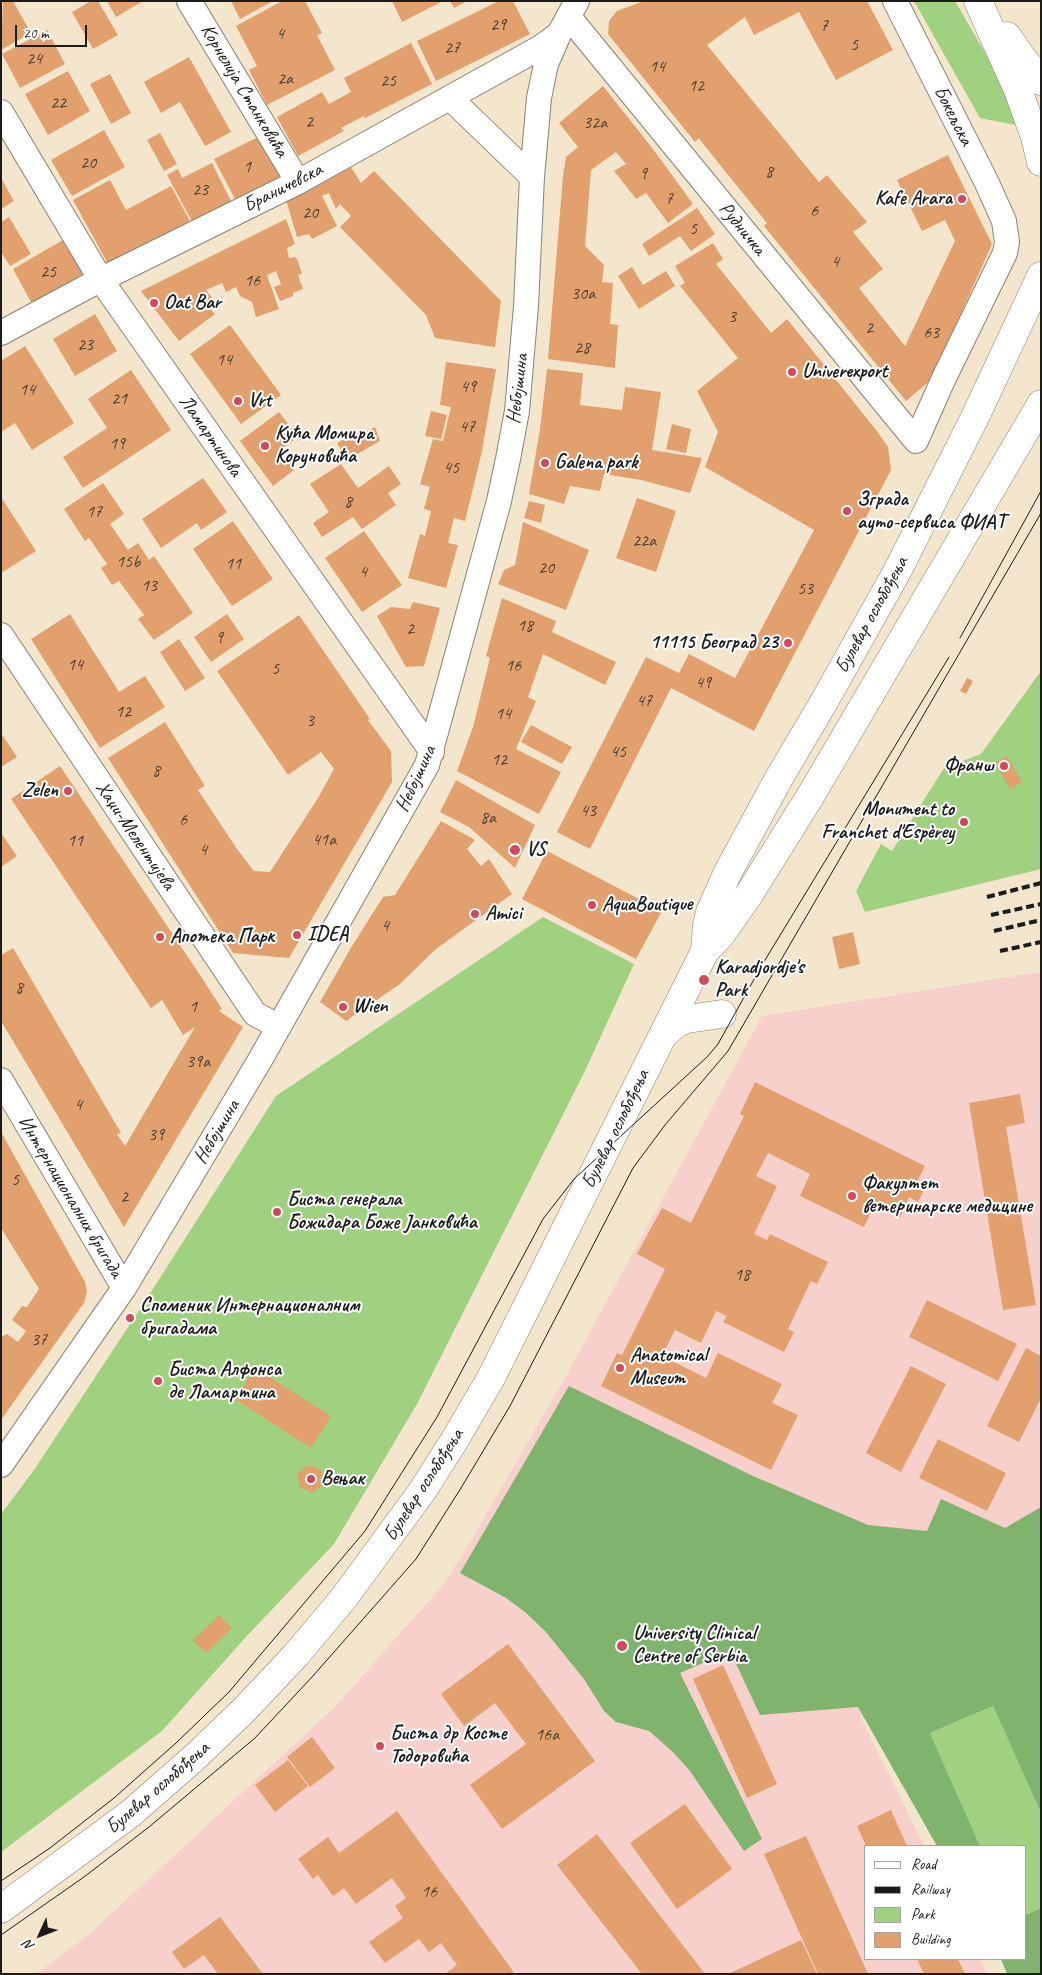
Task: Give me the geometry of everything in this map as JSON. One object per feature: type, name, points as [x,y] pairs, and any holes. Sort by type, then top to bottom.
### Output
[{"type":"main road","points":[[978,1],[1018,90],[1035,137],[1041,162]]},
{"type":"main road","points":[[983,1],[1022,58],[1041,80]]},
{"type":"main road","points":[[1041,271],[1041,277]]},
{"type":"main road","name":"Булевар ослобођења","points":[[700,960],[710,912],[728,872],[779,778],[899,568],[976,415],[1041,277]]},
{"type":"main road","name":"Булевар ослобођења","points":[[1,1909],[130,1814],[195,1757],[295,1656],[343,1599],[386,1543],[454,1441],[491,1378],[700,960],[739,909],[811,795],[1041,404]]},
{"type":"main road","points":[[664,1034],[678,1023],[687,1019],[722,1014],[715,1006],[700,960]]},
{"type":"street","name":"Корнелија Станковића","points":[[189,1],[298,182]]},
{"type":"street","name":"Бокељска","points":[[895,1],[986,181],[1004,221],[1007,233]]},
{"type":"street","name":"Браничевска","points":[[1,333],[101,280],[298,182],[450,98],[541,47],[568,17]]},
{"type":"street","name":"Небојшина","points":[[1,1465],[124,1288],[260,1060],[413,791],[432,752],[499,501],[517,411],[526,306],[532,177],[539,98],[546,64],[568,17]]},
{"type":"street","name":"Рудничка","points":[[568,17],[916,441],[1005,253],[1007,233]]},
{"type":"street","points":[[450,98],[532,177]]},
{"type":"street","name":"Ламартинова","points":[[1,112],[101,280],[432,752]]},
{"type":"street","name":"Хаџи-Мелентијева","points":[[1,635],[255,1014],[278,1026]]},
{"type":"street","name":"Интернационалних бригада","points":[[1,1080],[124,1288]]},
{"type":"shaded area","name":"University Clinical Centre of Serbia","points":[[1041,972],[1041,1527],[956,1565],[843,1515],[862,1720],[924,1845],[864,1845],[864,1960],[980,1960],[987,1974],[36,1974],[86,1937],[334,1708],[443,1585],[566,1376],[762,1016]]},
{"type":"green space","points":[[914,1],[955,1],[984,51],[1020,126],[980,118]]},
{"type":"green space","points":[[1041,671],[1041,869],[865,912],[856,891],[881,844],[892,851],[944,768],[981,754]]},
{"type":"green space","points":[[543,917],[634,964],[584,1073],[417,1404],[334,1544],[245,1638],[162,1731],[1,1852],[1,1514],[34,1470],[144,1303],[276,1096]]},
{"type":"green space","points":[[569,1386],[753,1476],[868,1525],[927,1531],[941,1499],[1005,1528],[1041,1507],[1041,1813],[993,1706],[930,1733],[980,1845],[936,1845],[858,1707],[760,1715],[730,1651],[680,1673],[762,1839],[744,1851],[690,1771],[673,1752],[649,1731],[616,1722],[604,1711],[584,1679],[545,1631],[525,1612],[506,1598],[460,1573]]},
{"type":"green space","points":[[993,1706],[1041,1813],[1041,1908],[1027,1915],[1027,1845],[980,1845],[930,1733]]},
{"type":"green space","points":[[1041,1908],[1041,1974],[1007,1974],[1001,1960],[1027,1960],[1027,1915]]},
{"type":"building","points":[[3,1],[13,1],[31,33],[1,50]]},
{"type":"building","points":[[91,1],[98,1],[118,35],[93,49],[72,12]]},
{"type":"building","points":[[107,1],[143,1],[116,17]]},
{"type":"building","points":[[231,1],[273,1],[240,19]]},
{"type":"building","points":[[282,1],[305,1],[322,33],[317,35],[335,70],[267,105],[249,70],[257,66],[236,26]]},
{"type":"building","points":[[392,1],[443,1],[402,22]]},
{"type":"building","points":[[450,1],[467,1],[454,8]]},
{"type":"building","points":[[499,1],[513,1],[530,34],[436,81],[417,41]]},
{"type":"building","points":[[644,1],[867,1],[893,50],[836,80],[799,12],[754,35],[745,17],[707,45],[819,182],[827,175],[867,222],[853,232],[883,269],[859,288],[905,346],[955,241],[945,220],[922,231],[897,180],[948,155],[992,244],[932,379],[906,401],[764,226],[767,223],[699,138],[695,142],[608,34],[609,21],[617,11]]},
{"type":"building","points":[[47,30],[65,64],[20,88],[2,54]]},
{"type":"building","points":[[411,43],[432,84],[341,128],[344,131],[298,156],[277,117],[322,92],[329,104],[351,92],[344,78]]},
{"type":"building","points":[[189,57],[231,132],[205,146],[180,102],[161,113],[144,82]]},
{"type":"building","points":[[68,71],[90,111],[48,135],[25,94]]},
{"type":"building","points":[[110,74],[131,113],[111,124],[90,84]]},
{"type":"building","points":[[603,86],[653,149],[693,204],[668,223],[646,193],[636,199],[614,171],[626,164],[616,152],[591,170],[585,246],[604,265],[602,282],[613,283],[610,324],[618,325],[615,368],[548,359],[563,176],[566,157],[578,147],[559,123]]},
{"type":"building","points":[[104,130],[125,167],[72,196],[51,160]]},
{"type":"building","points":[[160,133],[177,164],[164,171],[147,140]]},
{"type":"building","points":[[260,136],[281,176],[235,199],[214,159]]},
{"type":"building","points":[[212,163],[231,201],[192,221],[167,175],[178,169],[182,178]]},
{"type":"building","points":[[351,167],[361,183],[374,171],[501,301],[495,347],[435,338],[426,315],[340,227],[351,216],[340,204],[336,209],[329,193],[322,196],[337,226],[312,239],[309,234],[297,237],[286,200]]},
{"type":"building","points":[[1,178],[14,201],[1,209]]},
{"type":"building","points":[[110,180],[126,210],[171,186],[190,221],[108,264],[73,200]]},
{"type":"building","points":[[697,208],[715,234],[691,251],[680,236],[649,256],[642,244]]},
{"type":"building","points":[[9,217],[31,254],[10,266],[1,252],[1,222]]},
{"type":"building","points":[[286,219],[295,244],[287,248],[289,258],[296,257],[302,273],[298,275],[303,289],[293,293],[293,296],[280,301],[274,287],[281,284],[276,271],[267,275],[279,309],[256,317],[252,302],[240,296],[236,287],[226,292],[222,283],[206,290],[212,298],[206,304],[215,314],[179,341],[141,291]]},
{"type":"building","points":[[63,240],[83,274],[32,304],[13,269]]},
{"type":"building","points":[[713,243],[723,259],[716,264],[771,333],[787,319],[877,431],[888,447],[891,470],[754,731],[671,688],[590,849],[557,832],[646,657],[679,673],[689,654],[735,678],[814,530],[705,467],[718,432],[697,391],[738,358],[680,286],[685,283],[675,266]]},
{"type":"building","points":[[632,267],[643,285],[666,271],[675,286],[639,309],[618,276]]},
{"type":"building","points":[[95,314],[117,351],[75,376],[53,339]]},
{"type":"building","points":[[230,325],[281,395],[241,424],[190,354]]},
{"type":"building","points":[[25,346],[74,423],[32,450],[15,423],[1,432],[1,361]]},
{"type":"building","points":[[446,362],[496,369],[482,451],[465,521],[454,518],[448,543],[458,545],[446,588],[408,578],[420,534],[425,536],[431,511],[424,509],[430,487],[420,484],[433,439],[443,441],[451,407],[440,405]]},
{"type":"building","points":[[547,369],[583,373],[580,405],[622,410],[625,387],[661,392],[652,450],[702,458],[690,493],[641,480],[604,474],[600,491],[570,486],[564,504],[529,494],[540,429]]},
{"type":"building","points":[[131,370],[171,430],[83,488],[63,457],[107,428],[88,399]]},
{"type":"building","points":[[431,411],[447,415],[441,439],[425,436]]},
{"type":"building","name":"Кућа Момира Коруновића","points":[[279,412],[298,437],[279,451],[294,470],[273,486],[240,441]]},
{"type":"building","points":[[672,424],[691,429],[686,453],[666,449]]},
{"type":"building","points":[[375,427],[380,441],[347,460],[337,443],[359,431],[361,435]]},
{"type":"building","points":[[341,464],[358,488],[389,466],[401,484],[388,493],[396,505],[362,529],[353,517],[322,537],[313,523],[329,512],[310,484]]},
{"type":"building","points":[[203,478],[227,512],[201,530],[197,523],[161,548],[142,519]]},
{"type":"building","points":[[103,483],[124,514],[110,524],[128,550],[138,543],[149,560],[154,556],[193,613],[154,640],[138,619],[144,615],[119,581],[112,585],[101,568],[107,564],[89,538],[85,541],[64,509]]},
{"type":"building","points":[[1,497],[36,551],[1,573]]},
{"type":"building","points":[[637,498],[676,511],[656,572],[616,558]]},
{"type":"building","points":[[529,501],[545,505],[541,523],[524,518]]},
{"type":"building","points":[[233,521],[273,579],[232,606],[193,549]]},
{"type":"building","points":[[523,522],[589,550],[566,610],[498,584],[504,570],[515,565]]},
{"type":"building","points":[[364,531],[402,585],[362,612],[325,558]]},
{"type":"building","points":[[502,598],[556,621],[552,632],[616,662],[605,685],[543,654],[528,697],[536,701],[516,749],[561,772],[539,814],[457,771],[473,727],[490,658],[486,656]]},
{"type":"building","points":[[413,602],[440,608],[424,666],[406,667],[377,616],[391,607],[410,609]]},
{"type":"building","points":[[70,614],[119,692],[145,676],[165,707],[100,748],[31,639]]},
{"type":"building","points":[[227,614],[244,639],[211,662],[194,637]]},
{"type":"building","points":[[299,615],[370,719],[368,720],[391,751],[392,782],[289,958],[233,953],[108,758],[165,722],[205,786],[198,790],[237,849],[254,871],[270,872],[318,798],[334,769],[321,752],[288,775],[217,671]]},
{"type":"building","points":[[179,639],[205,678],[185,691],[160,652]]},
{"type":"building","points":[[967,678],[973,681],[966,694],[960,691]]},
{"type":"building","points":[[531,725],[572,747],[562,764],[521,742]]},
{"type":"building","points":[[1,733],[17,757],[1,767]]},
{"type":"building","points":[[1007,756],[1022,782],[1010,789],[995,763]]},
{"type":"building","points":[[60,766],[200,975],[222,1009],[219,1011],[243,1027],[124,1227],[1,1021],[1,955],[13,948],[121,1133],[117,1134],[125,1146],[195,1027],[183,1035],[162,1000],[151,1008],[11,799]]},
{"type":"building","points":[[456,780],[535,825],[515,868],[469,827],[440,812]]},
{"type":"building","points":[[441,821],[475,840],[467,849],[481,866],[489,859],[512,894],[436,949],[400,984],[346,1021],[320,1002],[383,897],[395,895]]},
{"type":"building","points":[[1,833],[17,856],[1,867]]},
{"type":"building","name":"AquaBoutique","points":[[547,851],[662,911],[636,959],[522,899]]},
{"type":"building","points":[[853,932],[860,964],[839,969],[832,937]]},
{"type":"building","points":[[755,1082],[925,1166],[917,1182],[926,1186],[918,1202],[909,1197],[900,1218],[874,1205],[864,1227],[800,1196],[810,1174],[768,1153],[756,1176],[777,1186],[754,1234],[767,1240],[770,1234],[828,1262],[817,1284],[811,1281],[788,1329],[794,1332],[784,1352],[723,1322],[727,1316],[716,1311],[701,1343],[675,1330],[662,1356],[706,1378],[718,1353],[782,1384],[772,1403],[798,1415],[771,1470],[601,1386],[617,1353],[622,1355],[665,1269],[637,1254],[662,1208],[691,1223],[744,1116],[740,1114]]},
{"type":"building","points":[[1020,1094],[1025,1123],[1006,1127],[1036,1305],[1003,1310],[969,1103]]},
{"type":"building","points":[[1,1132],[85,1282],[87,1291],[84,1303],[1,1420],[1,1337],[7,1334],[18,1342],[26,1331],[12,1320],[22,1306],[27,1307],[39,1289],[1,1228]]},
{"type":"building","points":[[927,1300],[1017,1344],[998,1381],[909,1337]]},
{"type":"building","points":[[1026,1348],[1041,1356],[1041,1398],[1019,1442],[987,1426]]},
{"type":"building","points":[[911,1366],[946,1384],[901,1472],[866,1453]]},
{"type":"building","points":[[255,1368],[331,1416],[311,1448],[235,1399]]},
{"type":"building","points":[[938,1439],[1006,1473],[987,1511],[919,1478]]},
{"type":"building","name":"Вењак","points":[[308,1465],[322,1470],[324,1484],[313,1493],[300,1488],[297,1474]]},
{"type":"building","points":[[219,1615],[232,1628],[206,1653],[193,1640]]},
{"type":"building","points":[[508,1644],[595,1761],[502,1829],[470,1785],[526,1744],[495,1703],[464,1726],[441,1694]]},
{"type":"building","points":[[723,1665],[777,1784],[747,1798],[693,1679]]},
{"type":"building","points":[[312,1737],[335,1768],[310,1787],[287,1757]]},
{"type":"building","points":[[288,1760],[308,1786],[275,1812],[255,1785]]},
{"type":"building","points":[[685,1804],[732,1869],[677,1909],[630,1843]]},
{"type":"building","points":[[891,1810],[907,1845],[866,1845],[857,1826]]},
{"type":"building","points":[[397,1811],[515,1974],[445,1974],[457,1965],[441,1943],[429,1952],[419,1939],[385,1963],[369,1942],[403,1918],[395,1906],[406,1898],[392,1878],[356,1904],[344,1888],[333,1896],[318,1875],[313,1879],[298,1859],[328,1837],[339,1853]]},
{"type":"building","points":[[597,1834],[705,1974],[642,1974],[557,1865]]},
{"type":"building","points":[[806,1836],[868,1974],[818,1974],[764,1854]]},
{"type":"building","points":[[220,1917],[263,1974],[218,1974],[204,1955],[184,1969],[172,1952]]},
{"type":"building","points":[[801,1940],[817,1974],[728,1974]]},
{"type":"building","points":[[917,1960],[958,1960],[965,1974],[924,1974]]},
{"type":"tram line","points":[[960,638],[1041,491]]},
{"type":"tram line","points":[[1,1935],[84,1877],[149,1827],[255,1738],[312,1677],[416,1559],[510,1406],[633,1168],[665,1125],[728,1051],[1041,513]]},
{"type":"tram line","points":[[1,1881],[50,1848],[114,1798],[176,1743],[229,1692],[365,1531],[437,1417],[543,1219],[574,1179],[707,1057],[718,1044],[762,965],[949,657]]},
{"type":"railway","points":[[987,897],[1041,883]]},
{"type":"railway","points":[[991,915],[1041,904]]},
{"type":"railway","points":[[994,931],[1041,920]]},
{"type":"railway","points":[[1000,951],[1041,942]]},
{"type":"place","name":"Kafe Arara","points":[[962,199]]},
{"type":"place","name":"Oat Bar","points":[[154,303]]},
{"type":"place","name":"Univerexport","points":[[792,372]]},
{"type":"place","name":"Vrt","points":[[238,401]]},
{"type":"place","name":"Кућа Момира Коруновића","points":[[265,446]]},
{"type":"place","name":"Galena park","points":[[545,463]]},
{"type":"place","name":"Зграда ауто-сервиса ФИАТ","points":[[847,511]]},
{"type":"place","name":"11115 Београд 23","points":[[788,643]]},
{"type":"place","name":"Франш","points":[[1004,766]]},
{"type":"place","name":"Zelen","points":[[68,791]]},
{"type":"place","name":"Monument to Franchet d'Espèrey","points":[[964,822]]},
{"type":"place","name":"VS","points":[[515,850]]},
{"type":"place","name":"AquaBoutique","points":[[592,905]]},
{"type":"place","name":"Amici","points":[[475,914]]},
{"type":"place","name":"IDEA","points":[[297,935]]},
{"type":"place","name":"Апотека Парк","points":[[160,937]]},
{"type":"place","name":"Karadjordje's Park","points":[[704,980]]},
{"type":"place","name":"Wien","points":[[343,1007]]},
{"type":"place","name":"Факултет ветеринарске медицине","points":[[852,1196]]},
{"type":"place","name":"Биста генерала Божидара Боже Јанковића","points":[[277,1212]]},
{"type":"place","name":"Споменик Интернационалним бригадама","points":[[130,1318]]},
{"type":"place","name":"Anatomical Museum","points":[[620,1368]]},
{"type":"place","name":"Биста Алфонса де Ламартина","points":[[158,1381]]},
{"type":"place","name":"Вењак","points":[[311,1479]]},
{"type":"place","name":"University Clinical Centre of Serbia","points":[[622,1646]]},
{"type":"place","name":"Биста др Косте Тодоровића","points":[[380,1746]]}]
